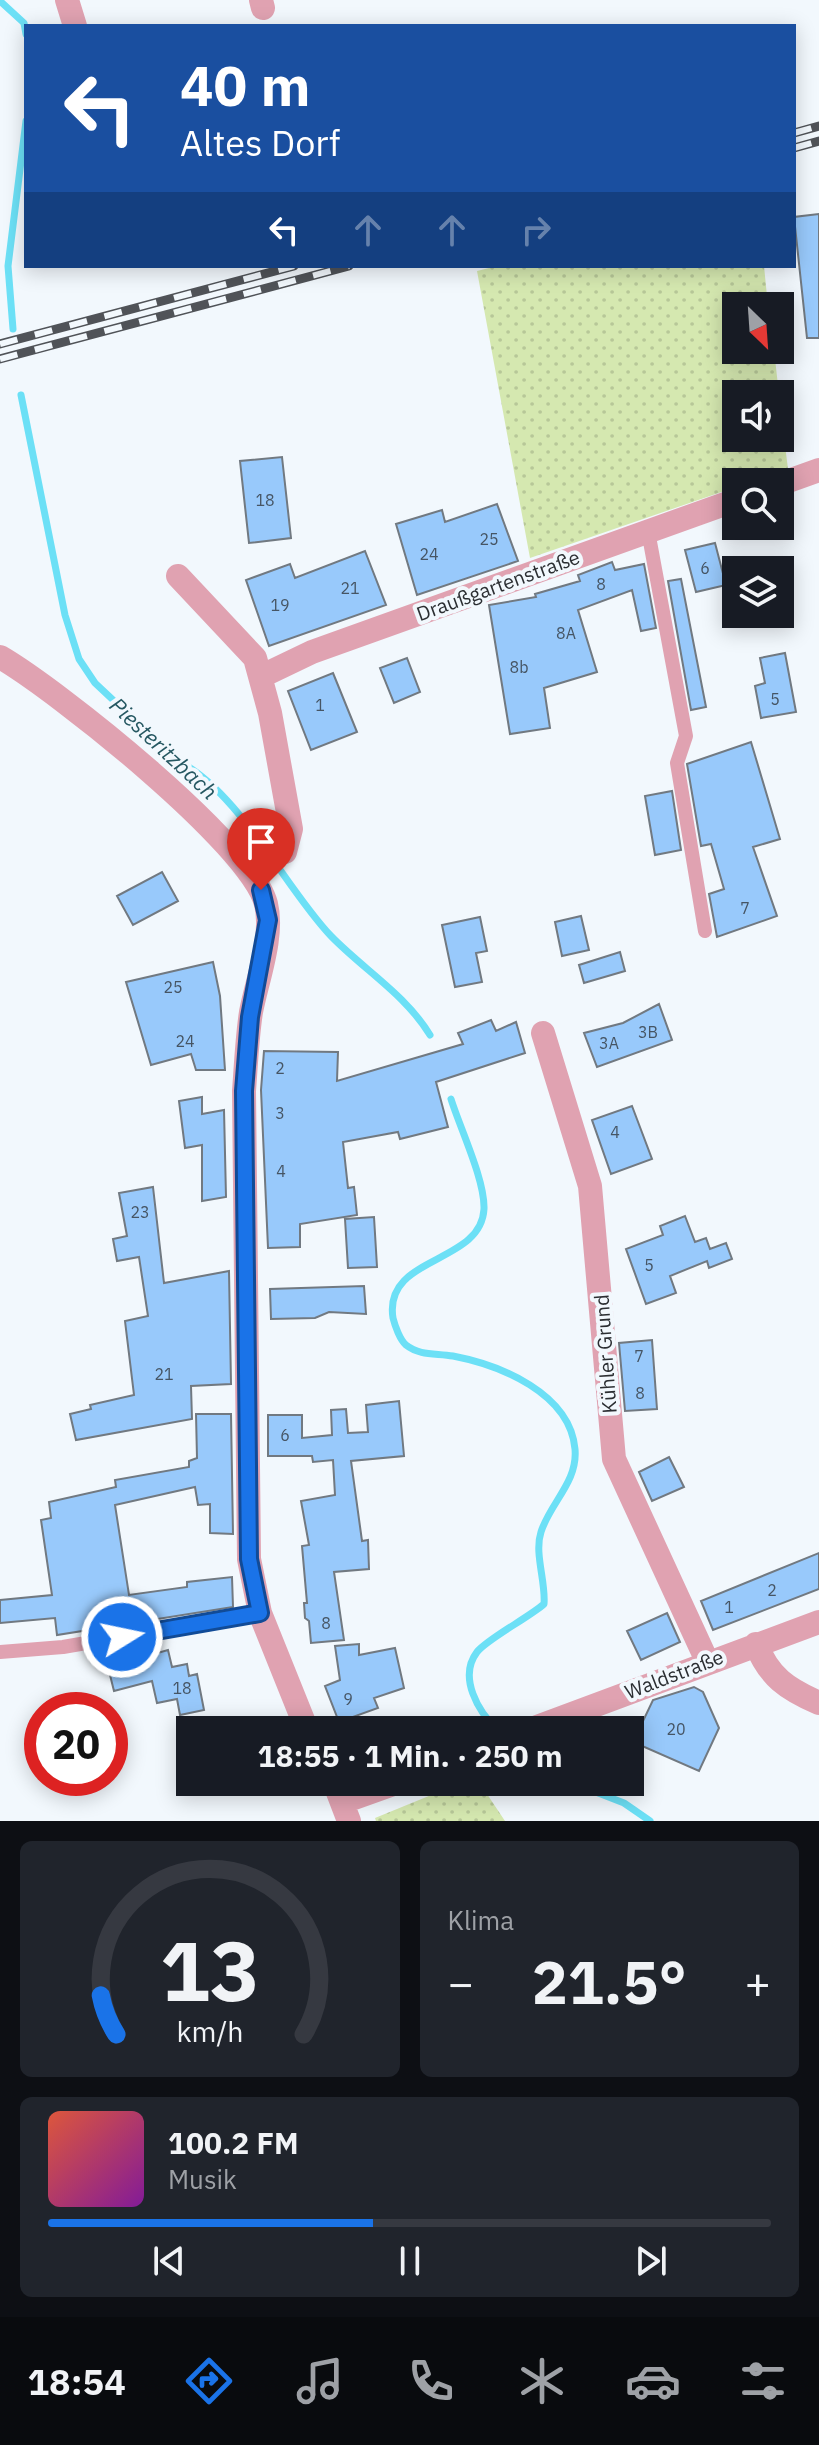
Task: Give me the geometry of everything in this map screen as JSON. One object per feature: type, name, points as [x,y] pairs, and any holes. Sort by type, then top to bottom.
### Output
[{"type":"street","points":[[67,0],[74,24]]},
{"type":"street","points":[[794,479],[819,470]]},
{"type":"street","name":"Draußgartenstraße","points":[[262,676],[312,652],[722,505]]},
{"type":"street","points":[[178,576],[241,641],[262,676],[291,829],[285,852]]},
{"type":"street","points":[[0,657],[49,690],[183,802],[261,890],[268,920],[250,1017],[244,1115],[249,1559],[260,1613],[301,1716]]},
{"type":"street","name":"Kühler Grund","points":[[543,1033],[590,1186],[614,1459],[707,1661]]},
{"type":"street","name":"Waldstraße","points":[[565,1716],[819,1622]]},
{"type":"street","points":[[756,1644],[765,1666],[776,1680],[819,1703]]},
{"type":"lane","points":[[648,531],[686,736],[677,763],[705,931]]},
{"type":"lane","points":[[0,1652],[63,1647],[260,1613]]},
{"type":"green space","points":[[489,268],[764,268],[767,292],[722,292],[722,364],[776,364],[777,380],[722,380],[722,452],[786,452],[788,468],[722,468],[722,492],[530,558],[477,271]]},
{"type":"green space","points":[[429,1796],[488,1796],[505,1821],[376,1821],[375,1818]]},
{"type":"building","points":[[819,214],[819,338],[807,338],[796,217]]},
{"type":"building","points":[[282,457],[291,538],[249,543],[240,461]]},
{"type":"building","points":[[497,504],[518,561],[417,595],[396,524],[442,510],[445,522]]},
{"type":"building","points":[[715,543],[722,570],[722,586],[696,592],[685,550]]},
{"type":"building","points":[[365,551],[386,605],[269,646],[246,580],[290,564],[295,578]]},
{"type":"building","points":[[612,562],[615,570],[644,564],[656,628],[641,631],[632,590],[578,610],[597,672],[544,688],[550,728],[510,734],[489,605],[536,597],[535,594],[580,581],[578,575]]},
{"type":"building","points":[[681,579],[706,707],[691,710],[668,581]]},
{"type":"building","points":[[785,653],[796,712],[761,718],[755,686],[765,683],[760,658]]},
{"type":"building","points":[[407,658],[420,692],[394,703],[380,668]]},
{"type":"building","points":[[333,673],[357,732],[311,750],[288,691]]},
{"type":"building","points":[[751,742],[780,839],[753,847],[777,916],[717,937],[709,894],[724,889],[711,844],[701,846],[687,764]]},
{"type":"building","points":[[672,791],[681,850],[655,855],[645,796]]},
{"type":"building","points":[[162,872],[178,901],[133,925],[117,896]]},
{"type":"building","points":[[581,916],[589,950],[562,956],[555,922]]},
{"type":"building","points":[[480,917],[487,951],[476,953],[482,982],[455,987],[442,925]]},
{"type":"building","points":[[620,952],[625,971],[584,983],[579,965]]},
{"type":"building","points":[[213,962],[220,996],[225,1070],[196,1070],[191,1054],[151,1065],[126,982]]},
{"type":"building","points":[[659,1004],[672,1040],[597,1067],[584,1033],[623,1023]]},
{"type":"building","points":[[491,1020],[496,1031],[516,1022],[525,1053],[436,1082],[448,1127],[400,1139],[398,1132],[343,1142],[348,1188],[354,1187],[357,1215],[300,1224],[300,1247],[268,1248],[261,1090],[264,1051],[338,1052],[337,1081],[463,1044],[458,1033]]},
{"type":"building","points":[[202,1097],[202,1114],[224,1110],[226,1197],[202,1201],[202,1145],[185,1148],[179,1101]]},
{"type":"building","points":[[632,1106],[652,1159],[611,1174],[592,1120]]},
{"type":"building","points":[[153,1187],[164,1283],[229,1271],[231,1384],[191,1386],[192,1419],[76,1440],[70,1414],[91,1409],[90,1405],[134,1395],[125,1321],[148,1316],[139,1257],[117,1261],[113,1239],[127,1236],[119,1193]]},
{"type":"building","points":[[685,1216],[695,1242],[706,1238],[710,1249],[726,1243],[732,1259],[709,1268],[707,1261],[670,1276],[676,1293],[646,1304],[626,1249],[663,1235],[660,1226]]},
{"type":"building","points":[[374,1217],[377,1267],[348,1268],[345,1219]]},
{"type":"building","points":[[364,1286],[366,1314],[329,1312],[315,1318],[271,1319],[270,1289]]},
{"type":"building","points":[[652,1340],[657,1409],[625,1411],[619,1343]]},
{"type":"building","points":[[399,1401],[404,1456],[351,1461],[362,1541],[368,1540],[369,1569],[334,1572],[344,1640],[311,1643],[309,1621],[305,1618],[304,1603],[307,1603],[302,1546],[309,1545],[301,1501],[335,1495],[333,1460],[313,1462],[312,1456],[268,1456],[268,1415],[302,1415],[302,1438],[332,1435],[331,1410],[346,1409],[348,1433],[368,1432],[366,1405]]},
{"type":"building","points":[[196,1414],[231,1414],[233,1534],[210,1533],[210,1504],[198,1505],[195,1487],[115,1505],[129,1595],[187,1587],[187,1582],[232,1577],[233,1607],[57,1635],[55,1618],[0,1623],[0,1600],[52,1595],[41,1520],[51,1518],[49,1502],[116,1487],[115,1480],[189,1467],[189,1461],[197,1458]]},
{"type":"building","points":[[669,1457],[684,1487],[652,1501],[639,1472]]},
{"type":"building","points":[[819,1553],[819,1589],[713,1630],[701,1601]]},
{"type":"building","points":[[667,1613],[680,1642],[641,1660],[627,1631]]},
{"type":"building","points":[[359,1644],[359,1655],[395,1648],[404,1688],[374,1698],[378,1708],[356,1716],[337,1716],[325,1686],[340,1680],[335,1646]]},
{"type":"building","points":[[168,1650],[172,1667],[187,1664],[189,1676],[197,1674],[204,1710],[180,1715],[177,1699],[157,1703],[152,1681],[114,1691],[108,1667]]},
{"type":"building","points":[[694,1687],[703,1692],[719,1728],[699,1771],[644,1747],[644,1719],[653,1700]]},
{"type":"waterway","name":"Piesteritzbach","points":[[0,1],[24,24]]},
{"type":"waterway","name":"Piesteritzbach","points":[[13,329],[8,266],[24,137]]},
{"type":"waterway","name":"Piesteritzbach","points":[[21,395],[65,615],[79,659],[95,683],[178,761],[221,794],[331,936],[409,1007],[430,1035]]},
{"type":"waterway","name":"Piesteritzbach","points":[[451,1099],[476,1169],[484,1209],[479,1227],[467,1241],[403,1282],[394,1298],[395,1325],[402,1340],[411,1349],[472,1360],[530,1385],[547,1397],[560,1412],[570,1429],[575,1449],[572,1472],[545,1521],[539,1540],[544,1604],[482,1647],[472,1662],[470,1683],[486,1716]]},
{"type":"waterway","name":"Piesteritzbach","points":[[606,1796],[624,1803],[650,1821]]},
{"type":"railway","points":[[796,132],[819,126]]},
{"type":"railway","points":[[796,147],[819,141]]},
{"type":"railway","points":[[0,344],[286,268]]},
{"type":"railway","points":[[0,359],[341,268]]},
{"type":"route","points":[[122,1637],[260,1613],[249,1559],[244,1091],[250,1017],[268,920],[261,890]]}]
